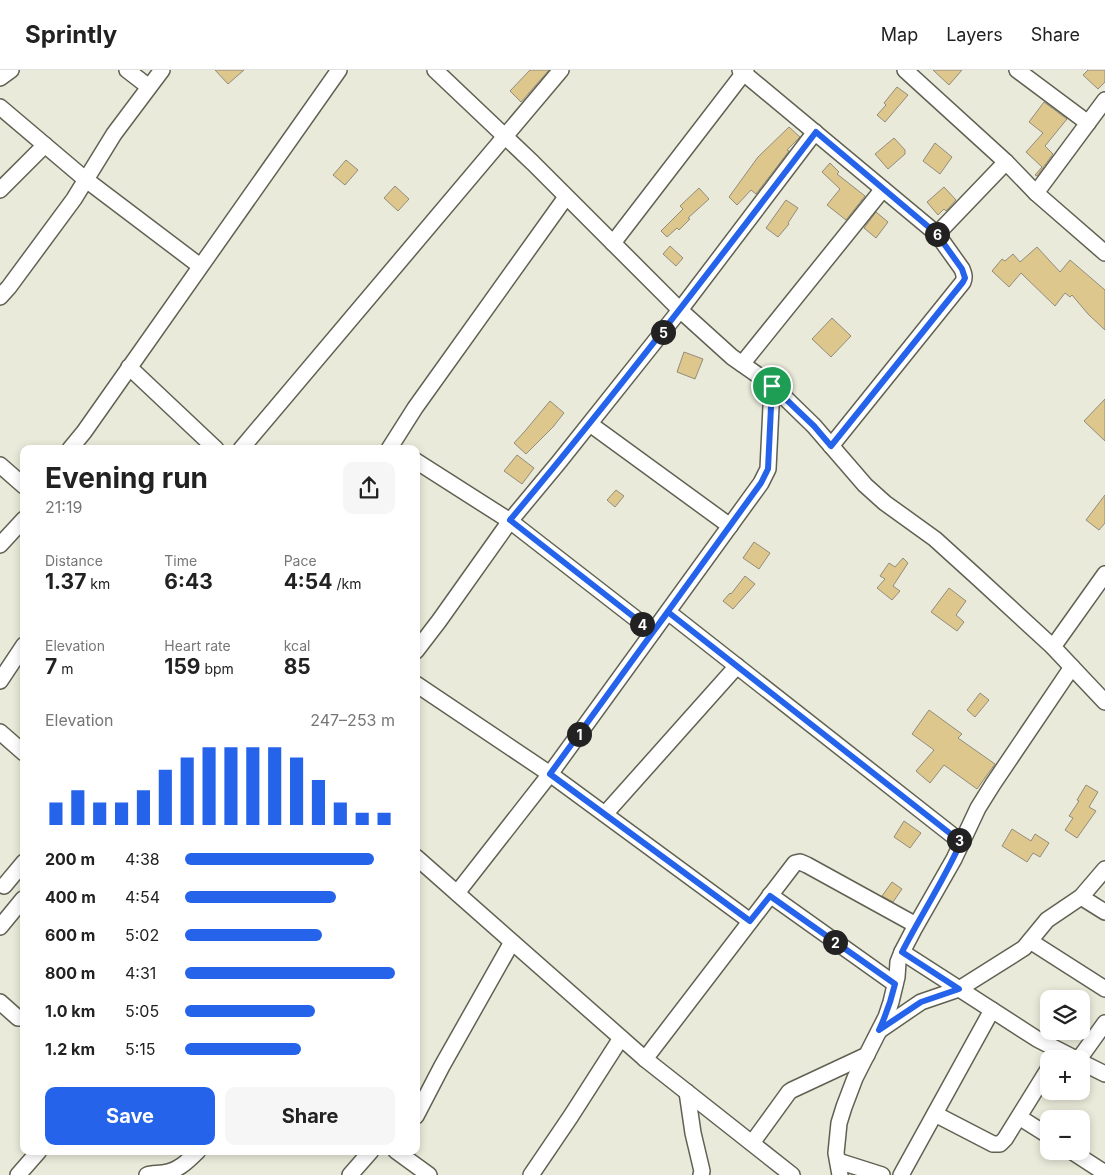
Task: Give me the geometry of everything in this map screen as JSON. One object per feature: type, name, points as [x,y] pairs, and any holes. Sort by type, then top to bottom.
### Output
[{"type":"street","points":[[0,78],[11,70]]},
{"type":"street","points":[[127,70],[149,87]]},
{"type":"street","points":[[0,297],[74,199],[114,134],[162,70]]},
{"type":"street","points":[[73,445],[339,70]]},
{"type":"street","points":[[435,70],[680,310],[726,352],[772,386],[814,426],[865,485],[885,503],[934,539],[1053,647],[1105,702]]},
{"type":"street","points":[[244,445],[561,70]]},
{"type":"street","points":[[905,70],[1006,162],[1036,193],[1105,253]]},
{"type":"street","points":[[1017,70],[1088,123]]},
{"type":"street","points":[[613,243],[743,71],[937,234],[962,269],[965,278],[831,446]]},
{"type":"street","points":[[1036,193],[1088,123],[1103,106]]},
{"type":"street","points":[[0,107],[85,180],[200,266]]},
{"type":"street","points":[[420,646],[510,520],[590,424],[680,310],[816,132]]},
{"type":"street","points":[[0,190],[45,145]]},
{"type":"street","points":[[937,234],[1006,162]]},
{"type":"street","points":[[742,364],[883,189]]},
{"type":"street","points":[[395,445],[415,408],[566,197]]},
{"type":"street","points":[[129,367],[212,445]]},
{"type":"street","points":[[458,893],[550,774],[761,483],[768,469],[772,386]]},
{"type":"street","points":[[590,424],[730,526]]},
{"type":"street","points":[[420,464],[510,520],[653,632]]},
{"type":"street","points":[[0,465],[20,482]]},
{"type":"street","points":[[0,545],[20,523]]},
{"type":"street","points":[[1053,647],[1105,574]]},
{"type":"street","points":[[668,612],[961,842]]},
{"type":"street","points":[[0,681],[20,652]]},
{"type":"street","points":[[605,814],[737,666]]},
{"type":"street","points":[[882,1175],[839,1168],[836,1153],[839,1123],[844,1106],[855,1078],[886,1017],[895,984],[898,962],[916,925],[954,859],[978,808],[1072,667]]},
{"type":"street","points":[[420,687],[550,774],[750,921]]},
{"type":"street","points":[[0,732],[20,750]]},
{"type":"street","points":[[420,860],[645,1059],[792,1175]]},
{"type":"street","points":[[645,1059],[795,863],[800,862],[916,925]]},
{"type":"street","points":[[20,866],[2,884],[20,897]]},
{"type":"street","points":[[879,1030],[921,1002],[959,989],[1024,948],[1047,920],[1081,897],[1105,869]]},
{"type":"street","points":[[770,896],[895,984]]},
{"type":"street","points":[[1081,897],[1105,912]]},
{"type":"street","points":[[0,928],[20,903]]},
{"type":"street","points":[[1030,941],[1105,989]]},
{"type":"street","points":[[420,1108],[512,942]]},
{"type":"street","points":[[902,952],[1037,1039],[1051,1050]]},
{"type":"street","points":[[0,1002],[20,1018]]},
{"type":"street","points":[[901,1175],[992,1010]]},
{"type":"street","points":[[1084,1050],[1105,1023]]},
{"type":"street","points":[[531,1175],[621,1038]]},
{"type":"street","points":[[752,1143],[792,1090],[867,1055]]},
{"type":"street","points":[[1090,1066],[1105,1074]]},
{"type":"street","points":[[935,1114],[997,1145],[1005,1139],[1040,1083]]},
{"type":"street","points":[[687,1092],[693,1133],[702,1171],[701,1175]]},
{"type":"street","points":[[1019,1117],[1040,1130]]},
{"type":"street","points":[[18,1175],[36,1155]]},
{"type":"street","points":[[146,1175],[170,1171],[186,1164],[194,1155]]},
{"type":"street","points":[[350,1175],[368,1155]]},
{"type":"street","points":[[401,1155],[428,1175]]},
{"type":"street","points":[[1086,1160],[1105,1173]]},
{"type":"building","points":[[215,70],[244,70],[228,84]]},
{"type":"building","points":[[530,70],[549,70],[521,102],[510,91]]},
{"type":"building","points":[[933,70],[962,70],[949,85]]},
{"type":"building","points":[[1088,70],[1105,70],[1105,82],[1098,89],[1083,75]]},
{"type":"building","points":[[897,87],[908,95],[885,122],[877,115],[886,105],[884,103]]},
{"type":"building","points":[[1044,102],[1067,119],[1045,146],[1053,154],[1037,176],[1035,175],[1042,167],[1026,152],[1043,133],[1029,122]]},
{"type":"building","points":[[789,127],[800,137],[787,150],[789,151],[756,194],[751,190],[737,205],[729,197],[758,157]]},
{"type":"building","points":[[894,138],[905,150],[905,154],[888,169],[875,154]]},
{"type":"building","points":[[935,143],[952,157],[940,174],[923,161]]},
{"type":"building","points":[[346,160],[358,170],[345,185],[333,175]]},
{"type":"building","points":[[830,163],[839,172],[837,174],[865,196],[846,220],[827,205],[840,189],[822,172]]},
{"type":"building","points":[[395,186],[409,199],[398,211],[384,198]]},
{"type":"building","points":[[944,187],[956,200],[946,211],[944,209],[938,215],[927,202]]},
{"type":"building","points":[[699,188],[709,199],[688,218],[690,219],[679,230],[677,228],[667,237],[661,231],[683,209],[680,206]]},
{"type":"building","points":[[786,200],[798,208],[789,224],[778,237],[766,228]]},
{"type":"building","points":[[876,212],[888,222],[876,238],[864,228]]},
{"type":"building","points":[[670,246],[683,258],[676,266],[663,254]]},
{"type":"building","points":[[1037,247],[1060,272],[1070,260],[1105,290],[1105,330],[1072,295],[1070,297],[1065,293],[1055,306],[1021,273],[1009,287],[992,271],[1002,259],[1005,261],[1013,254],[1020,262]]},
{"type":"building","points":[[832,318],[851,336],[831,357],[812,339]]},
{"type":"building","points":[[684,352],[703,359],[695,379],[677,372]]},
{"type":"building","points":[[1105,399],[1105,441],[1084,421]]},
{"type":"building","points":[[550,401],[564,413],[526,454],[514,443]]},
{"type":"building","points":[[517,455],[534,468],[522,484],[504,471]]},
{"type":"building","points":[[616,490],[624,496],[615,507],[607,500]]},
{"type":"building","points":[[1105,495],[1105,523],[1099,530],[1086,520]]},
{"type":"building","points":[[754,542],[770,553],[759,569],[743,558]]},
{"type":"building","points":[[903,558],[908,563],[893,586],[900,591],[892,600],[877,588],[885,579],[880,576],[889,563],[895,567]]},
{"type":"building","points":[[745,576],[755,584],[733,609],[723,601]]},
{"type":"building","points":[[949,588],[966,601],[956,615],[964,622],[957,631],[931,612]]},
{"type":"building","points":[[980,693],[989,700],[975,717],[967,710]]},
{"type":"building","points":[[929,710],[962,734],[958,738],[995,764],[977,789],[944,765],[930,783],[916,771],[934,750],[912,734]]},
{"type":"building","points":[[1086,785],[1098,792],[1089,807],[1096,811],[1077,838],[1065,830],[1073,818],[1069,816],[1079,801],[1077,800]]},
{"type":"building","points":[[904,821],[921,833],[910,848],[894,837]]},
{"type":"building","points":[[1012,829],[1031,841],[1035,834],[1049,843],[1040,857],[1033,853],[1027,862],[1002,846]]},
{"type":"building","points":[[892,882],[902,889],[893,902],[882,896]]},
{"type":"route","points":[[772,386],[768,469],[761,483],[668,612],[550,774],[750,921],[770,896],[895,984],[886,1017],[879,1030],[921,1002],[959,989],[902,952],[954,859],[961,842],[668,612],[653,632],[510,520],[559,462],[680,310],[816,132],[937,234],[962,269],[965,278],[831,446],[814,426],[772,386]]}]
